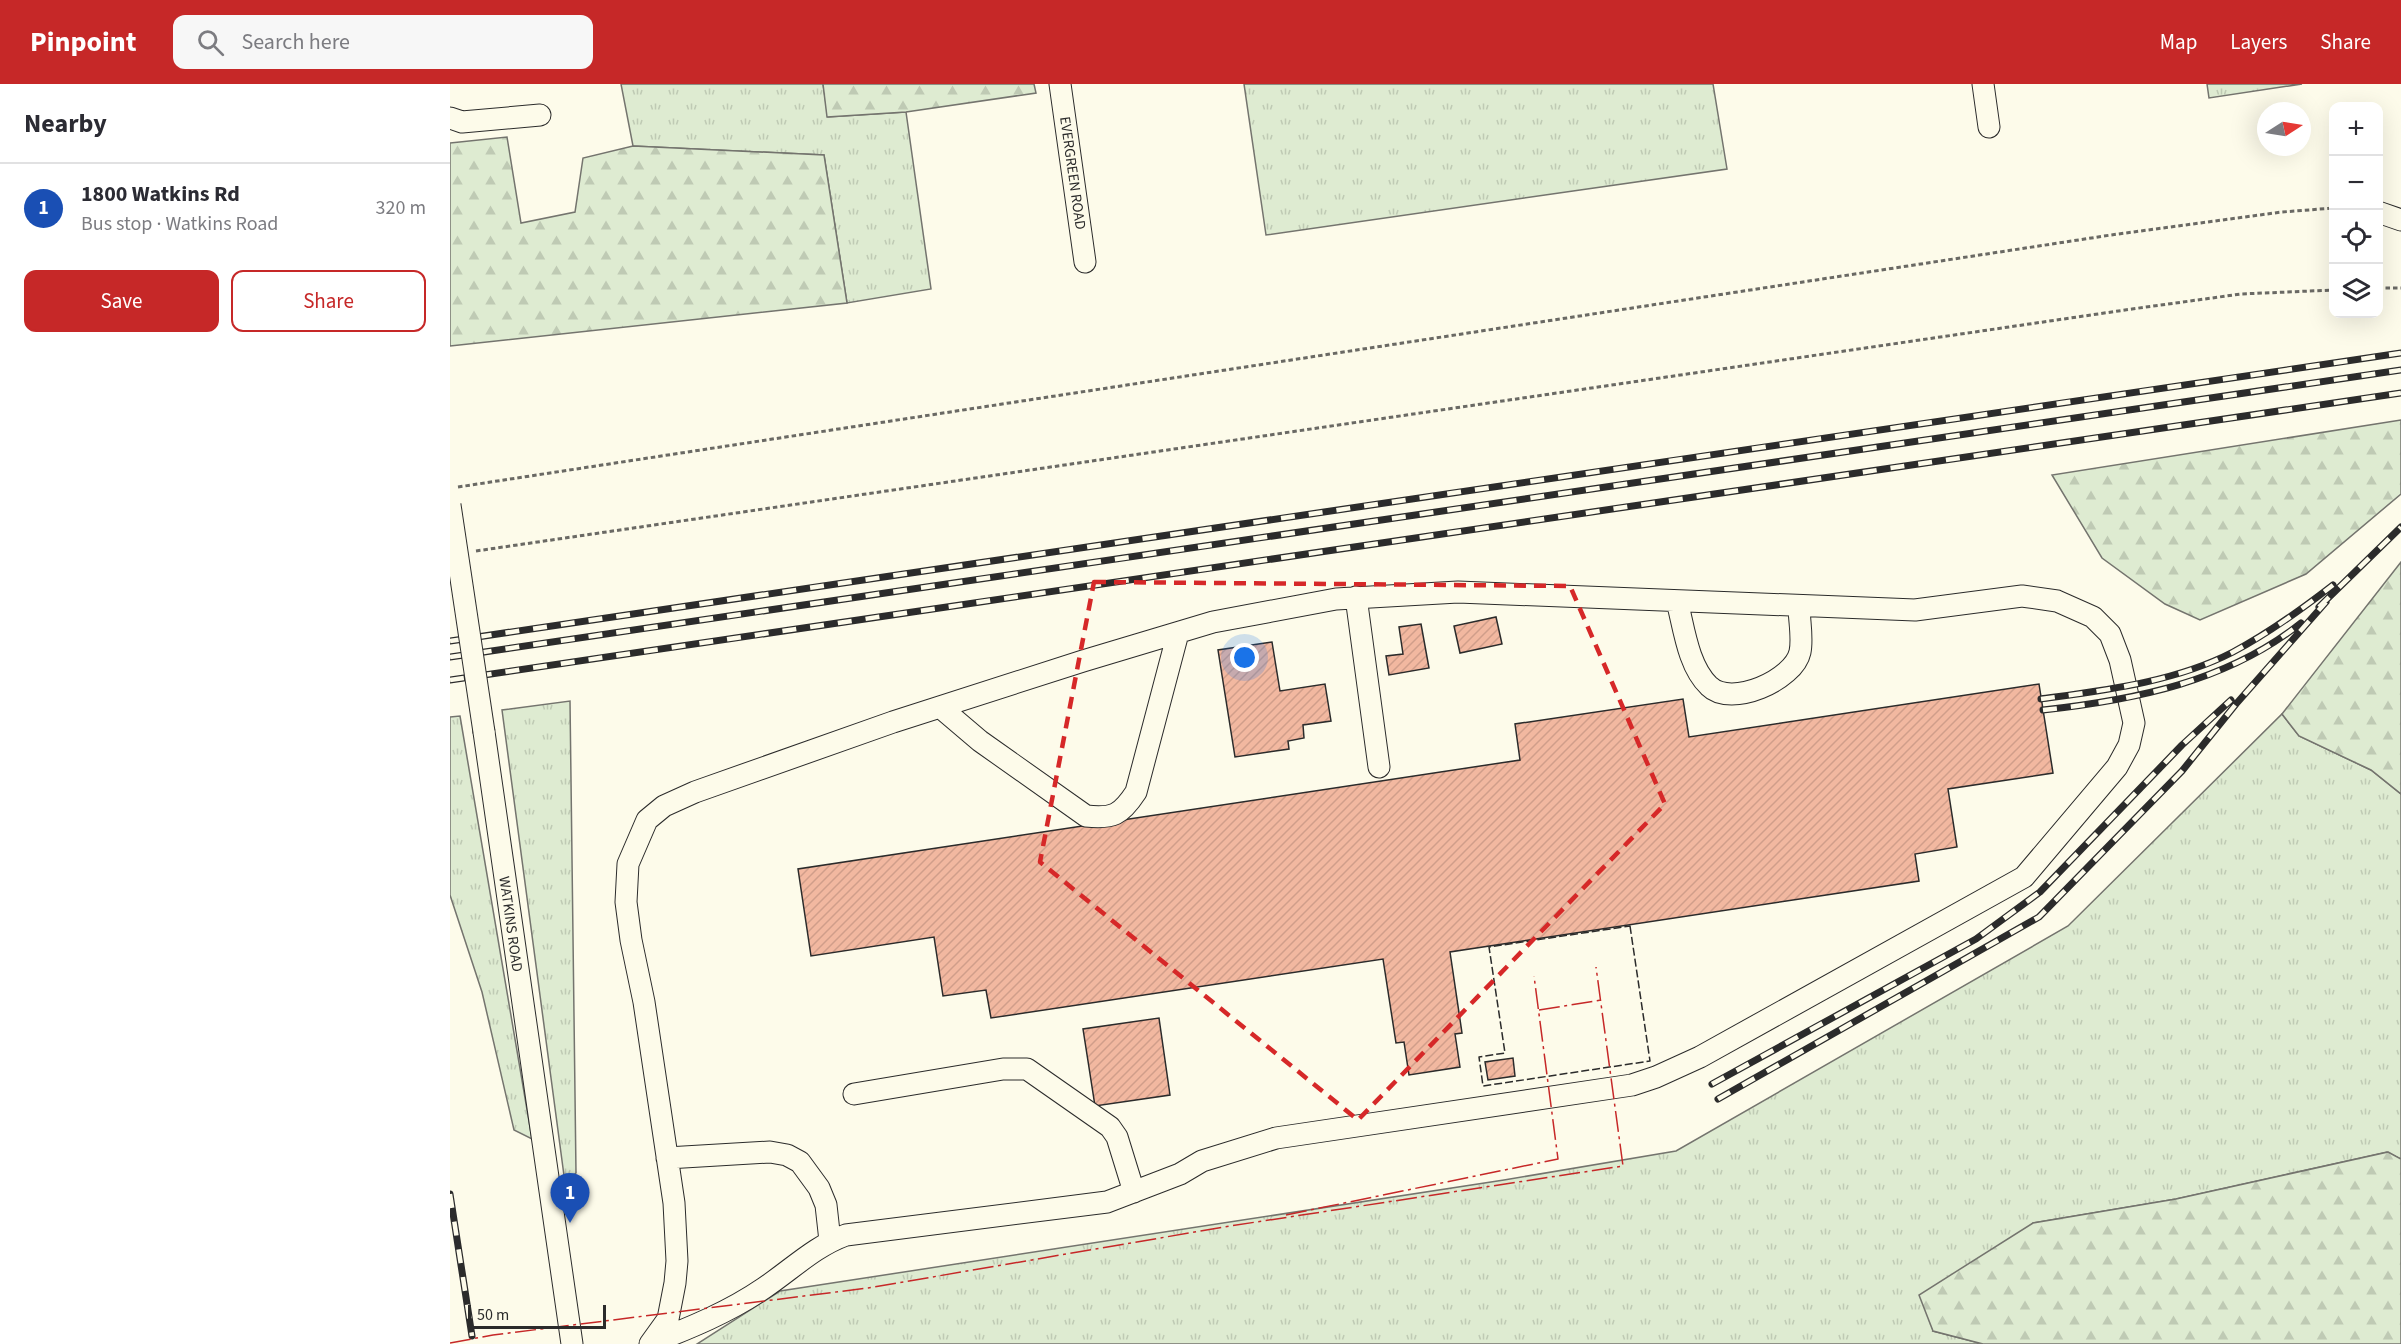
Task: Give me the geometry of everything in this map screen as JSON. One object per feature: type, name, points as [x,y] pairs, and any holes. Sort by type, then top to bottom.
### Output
[{"type":"street","name":"EVERGREEN ROAD","points":[[1060,84],[1085,262]]},
{"type":"street","points":[[1983,84],[1989,127]]},
{"type":"street","points":[[450,118],[462,122],[540,115]]},
{"type":"street","points":[[2383,214],[2401,220]]},
{"type":"street","name":"WATKINS ROAD","points":[[450,504],[572,1344]]},
{"type":"street","points":[[1458,592],[1915,610],[2022,596],[2057,601],[2093,617],[2110,634],[2120,660],[2134,723],[2129,745],[2117,767],[2024,877],[1762,1023],[1656,1077],[1632,1085],[1276,1138],[1202,1161],[1180,1174],[1107,1202],[846,1235],[830,1241],[762,1289],[707,1321],[650,1344],[668,1319],[675,1283],[677,1261],[674,1203],[644,1002],[631,940],[626,902],[628,864],[647,820],[664,806],[695,792],[940,707],[1213,622],[1336,599],[1458,592]]},
{"type":"street","points":[[1356,597],[1378,767]]},
{"type":"street","points":[[1677,601],[1693,662],[1710,687],[1729,694],[1751,690],[1776,681],[1792,669],[1800,651],[1798,606]]},
{"type":"street","points":[[940,707],[980,741],[1086,816],[1104,818],[1125,809],[1136,792],[1178,633]]},
{"type":"street","points":[[854,1094],[1003,1069],[1027,1069],[1110,1128],[1117,1137],[1134,1192]]},
{"type":"street","points":[[667,1158],[770,1152],[787,1155],[800,1162],[819,1188],[826,1204],[830,1241]]},
{"type":"path","points":[[450,488],[2111,235],[2283,212],[2329,208]]},
{"type":"path","points":[[2383,288],[2401,288]]},
{"type":"path","points":[[474,552],[2132,309],[2241,294],[2329,290]]},
{"type":"highlighted area","points":[[1094,582],[1570,586],[1665,804],[1358,1120],[1040,862]]},
{"type":"green space","points":[[621,84],[823,84],[828,117],[906,112],[931,289],[847,303],[824,155],[633,146]]},
{"type":"green space","points":[[823,84],[1034,84],[1036,93],[906,112],[827,117]]},
{"type":"green space","points":[[1244,84],[1713,84],[1727,169],[1266,235]]},
{"type":"green space","points":[[2207,84],[2302,84],[2209,98]]},
{"type":"green space","points":[[507,137],[521,223],[575,212],[583,158],[633,146],[824,155],[847,303],[450,346],[450,143]]},
{"type":"green space","points":[[2401,420],[2401,494],[2306,574],[2200,620],[2165,604],[2102,558],[2052,475]]},
{"type":"green space","points":[[2401,562],[2401,794],[2371,770],[2299,736],[2282,714]]},
{"type":"green space","points":[[570,701],[576,1173],[565,1183],[502,710]]},
{"type":"green space","points":[[2282,714],[2299,736],[2371,770],[2401,794],[2401,1159],[2387,1152],[2176,1199],[2033,1223],[1933,1331],[1983,1344],[697,1344],[780,1291],[1504,1180],[1676,1151],[2068,926]]},
{"type":"green space","points":[[460,716],[532,1139],[514,1130],[482,992],[450,895],[450,717]]},
{"type":"green space","points":[[2388,1152],[2401,1159],[2401,1344],[1983,1344],[1933,1331],[1919,1295],[2033,1223],[2176,1199]]},
{"type":"building","points":[[1496,617],[1502,644],[1460,653],[1454,626]]},
{"type":"building","points":[[1421,624],[1429,668],[1389,675],[1386,656],[1403,654],[1399,627]]},
{"type":"building","points":[[1272,642],[1280,691],[1325,684],[1331,721],[1303,725],[1304,738],[1288,741],[1289,749],[1235,757],[1218,650]]},
{"type":"building","points":[[2039,684],[2053,773],[1948,789],[1957,847],[1915,854],[1919,881],[1450,952],[1462,1033],[1455,1034],[1460,1067],[1409,1075],[1404,1042],[1396,1043],[1383,959],[991,1018],[986,990],[943,996],[934,937],[811,956],[798,869],[1520,760],[1515,724],[1683,699],[1689,737]]},
{"type":"building","points":[[1159,1018],[1170,1095],[1095,1106],[1083,1029]]},
{"type":"building","points":[[1513,1058],[1515,1076],[1488,1080],[1485,1062]]},
{"type":"railway","points":[[450,641],[2401,353]]},
{"type":"railway","points":[[450,657],[2401,370]]},
{"type":"railway","points":[[450,680],[2401,393]]},
{"type":"railway","points":[[2319,607],[2401,527]]},
{"type":"railway","points":[[2041,699],[2140,683],[2188,671],[2246,645],[2333,585]]},
{"type":"railway","points":[[1718,1099],[2039,917],[2182,771],[2236,704],[2326,602]]},
{"type":"railway","points":[[2043,710],[2145,694],[2211,674],[2242,660],[2301,623]]},
{"type":"railway","points":[[1712,1084],[1976,939],[2040,892],[2182,745],[2231,700]]},
{"type":"railway","points":[[450,1194],[472,1336]]},
{"type":"fence","points":[[1630,926],[1650,1061],[1483,1086],[1479,1057],[1505,1053],[1489,947],[1630,926]]},
{"type":"power","points":[[450,1343],[493,1335],[868,1288],[1230,1226],[1623,1166],[1596,967]]},
{"type":"power","points":[[1286,1215],[1558,1159],[1534,976]]},
{"type":"power","points":[[1539,1010],[1601,1000]]},
{"type":"place","name":"1800 Watkins Rd","points":[[570,1223]]}]
